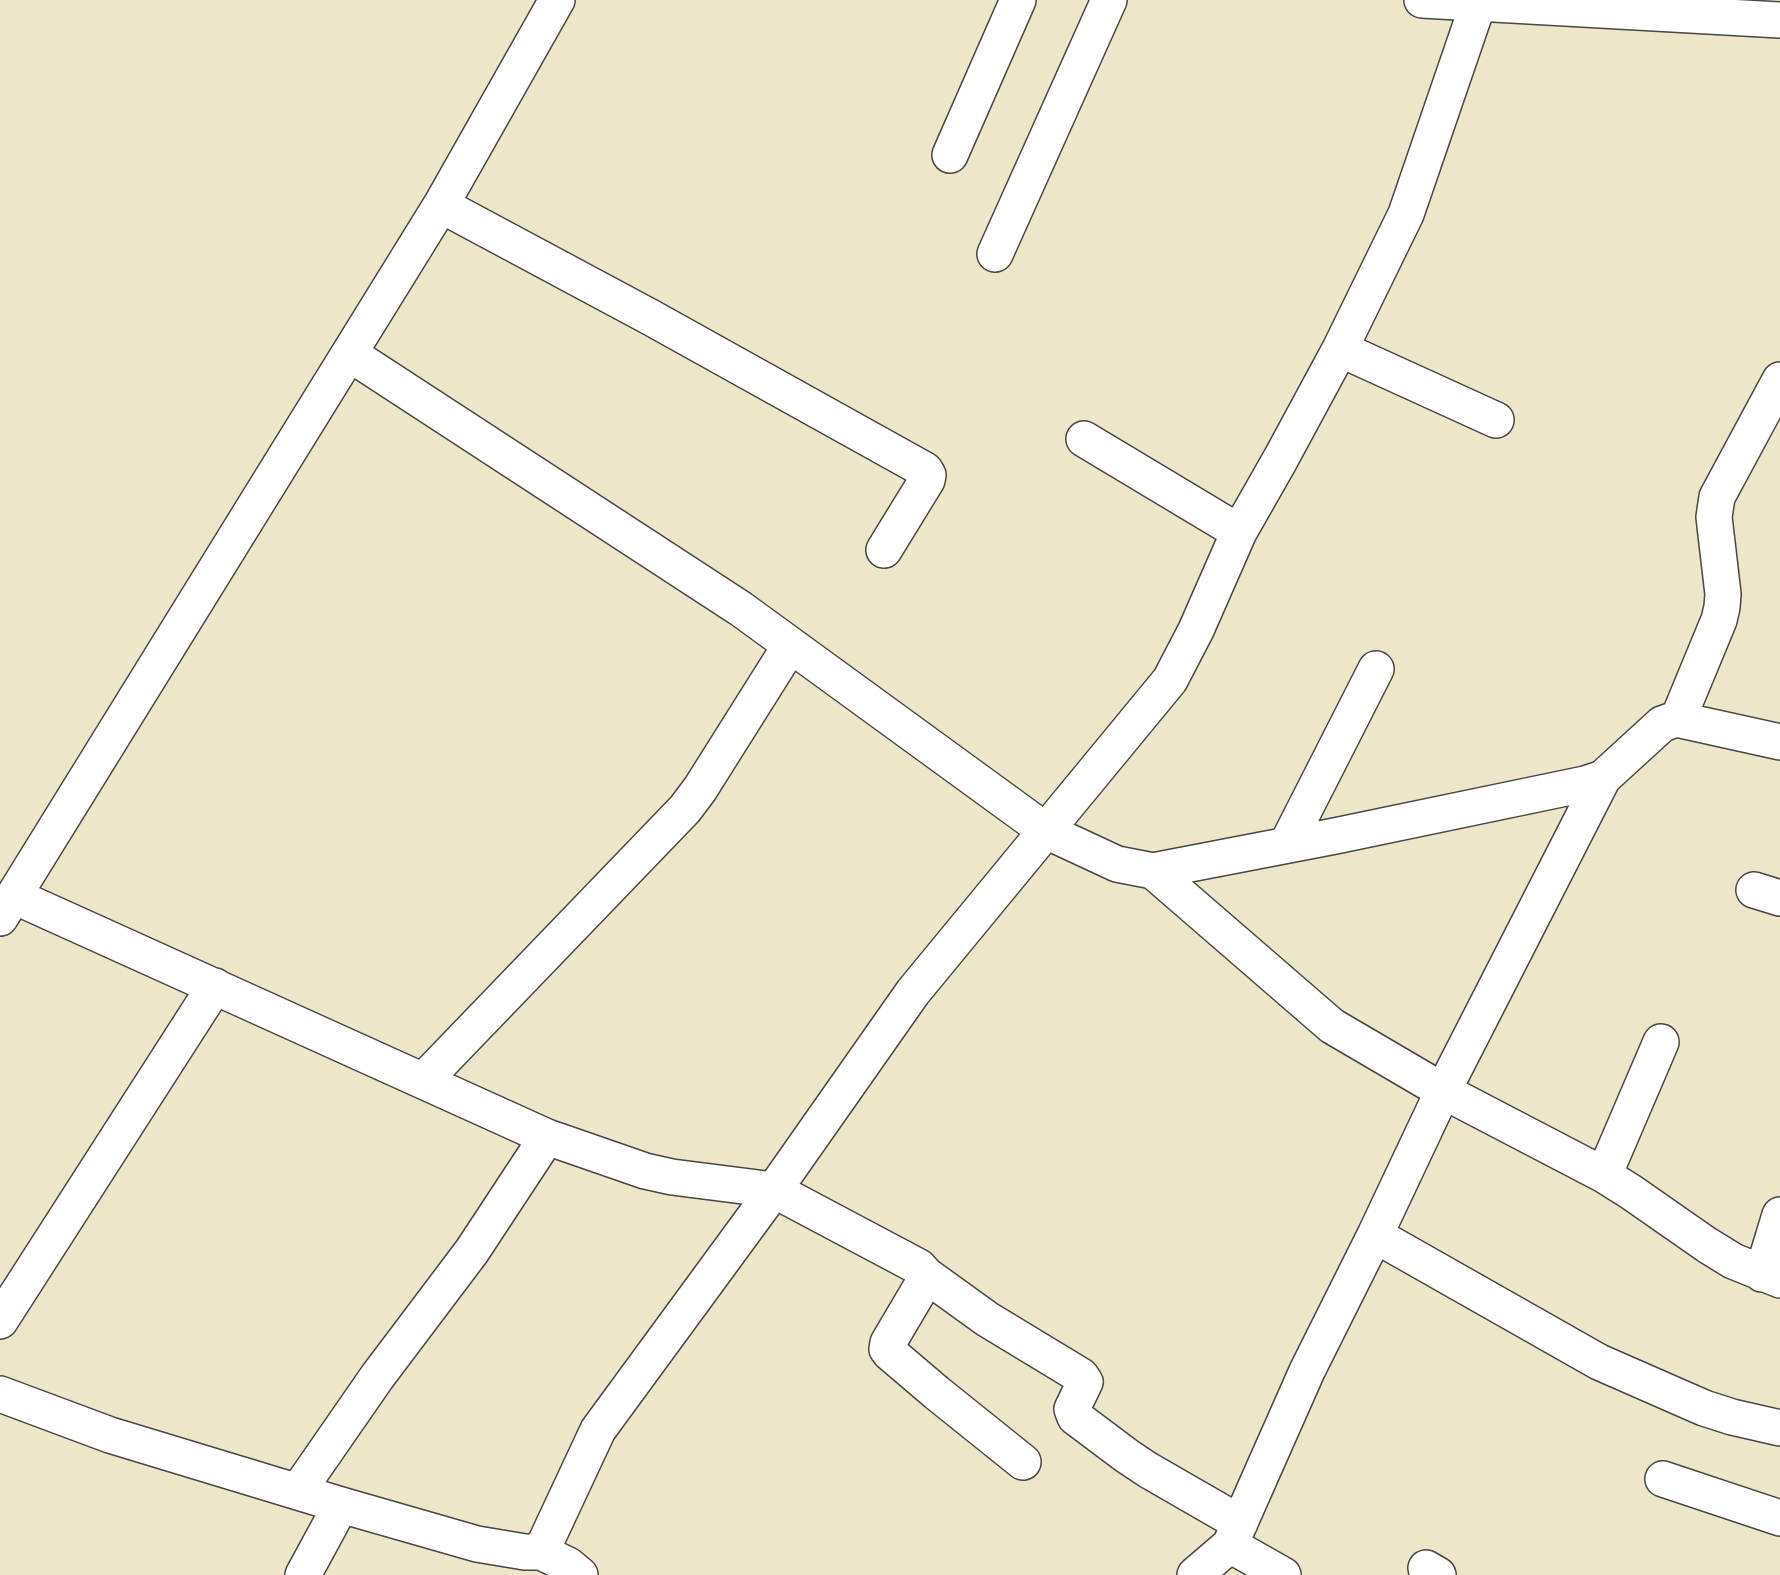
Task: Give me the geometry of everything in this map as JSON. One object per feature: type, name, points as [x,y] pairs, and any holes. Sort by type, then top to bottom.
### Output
[{"type":"street","points":[[557,0],[441,205],[7,906],[215,986],[547,1137],[645,1171],[774,1191],[919,1267],[926,1275],[987,1319],[1081,1377],[1085,1382],[1072,1409],[1075,1417],[1235,1534],[1283,1575]]},
{"type":"street","points":[[950,155],[1018,0]]},
{"type":"street","points":[[995,254],[1109,0]]},
{"type":"street","points":[[1422,0],[1780,20]]},
{"type":"street","points":[[541,1552],[598,1430],[774,1191],[913,992],[1170,680],[1196,630],[1239,532],[1340,349],[1406,214],[1478,4]]},
{"type":"street","points":[[441,205],[650,317],[925,470],[927,480],[884,550]]},
{"type":"street","points":[[1340,349],[1496,420]]},
{"type":"street","points":[[350,354],[741,609],[1046,831],[1117,864],[1153,871],[1559,790],[1603,778]]},
{"type":"street","points":[[1678,719],[1722,607],[1723,594],[1714,517],[1717,497],[1780,380]]},
{"type":"street","points":[[1084,439],[1239,532]]},
{"type":"street","points":[[424,1080],[685,809],[790,646]]},
{"type":"street","points":[[1287,844],[1376,668]]},
{"type":"street","points":[[1195,1575],[1235,1534],[1307,1371],[1443,1091],[1603,778],[1662,724],[1678,719],[1780,742]]},
{"type":"street","points":[[1153,871],[1332,1026],[1443,1091],[1604,1175],[1733,1261],[1771,1277],[1780,1214]]},
{"type":"street","points":[[0,1321],[215,986]]},
{"type":"street","points":[[1604,1175],[1661,1042]]},
{"type":"street","points":[[298,1490],[377,1377],[472,1251],[547,1137]]},
{"type":"street","points":[[1375,1235],[1598,1362],[1704,1408],[1780,1428]]},
{"type":"street","points":[[926,1275],[887,1349],[1023,1462]]},
{"type":"street","points":[[0,1394],[110,1435],[341,1505],[477,1544],[541,1552],[568,1565],[580,1575]]},
{"type":"street","points":[[1664,1479],[1780,1518]]},
{"type":"street","points":[[303,1575],[341,1505]]}]
